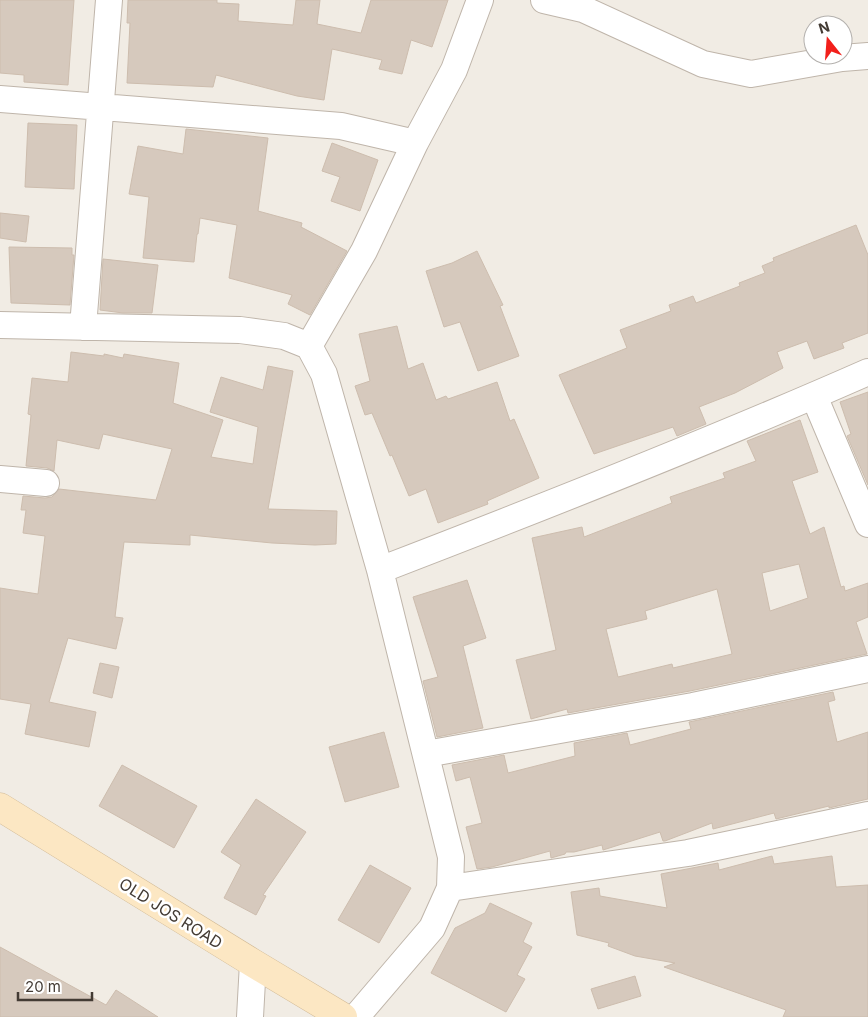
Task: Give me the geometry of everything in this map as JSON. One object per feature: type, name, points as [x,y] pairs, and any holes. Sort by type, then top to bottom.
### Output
[{"type":"main road","name":"OLD JOS ROAD","points":[[0,807],[344,1017]]},
{"type":"street","points":[[83,327],[109,0]]},
{"type":"street","points":[[309,346],[364,251],[415,143],[454,70],[480,0]]},
{"type":"street","points":[[544,0],[583,10],[703,64],[751,74],[842,58],[868,56]]},
{"type":"street","points":[[0,99],[341,126],[415,143]]},
{"type":"street","points":[[0,325],[240,330],[284,336],[309,346],[324,374],[380,570],[451,857],[450,888],[432,928],[356,1017]]},
{"type":"street","points":[[380,570],[563,499],[868,372]]},
{"type":"street","points":[[814,396],[868,524]]},
{"type":"street","points":[[0,479],[46,483]]},
{"type":"street","points":[[426,754],[693,706],[868,669]]},
{"type":"street","points":[[450,888],[688,853],[868,815]]},
{"type":"street","points":[[250,1017],[253,963]]},
{"type":"building","points":[[0,0],[74,0],[68,85],[24,82],[24,75],[0,73]]},
{"type":"building","points":[[128,0],[217,0],[217,3],[239,4],[238,21],[293,25],[296,0],[320,0],[317,24],[361,33],[371,0],[448,0],[432,47],[411,40],[402,74],[379,69],[382,60],[332,49],[324,100],[297,96],[216,75],[213,87],[127,83],[130,23],[127,23]]},
{"type":"building","points":[[28,123],[77,125],[74,189],[25,187]]},
{"type":"building","points":[[186,129],[268,138],[258,211],[302,223],[301,227],[347,251],[310,315],[288,304],[292,295],[229,278],[237,225],[200,218],[194,262],[143,258],[149,197],[129,194],[138,146],[183,154]]},
{"type":"building","points":[[332,143],[378,160],[360,211],[331,201],[340,177],[322,171]]},
{"type":"building","points":[[0,213],[29,216],[26,242],[0,238]]},
{"type":"building","points":[[856,225],[868,255],[868,333],[842,343],[844,348],[814,359],[807,341],[777,352],[783,368],[735,393],[699,407],[706,424],[677,436],[673,427],[594,454],[559,375],[627,348],[620,330],[671,311],[669,305],[693,296],[696,303],[740,286],[739,283],[765,273],[762,266],[774,261],[773,258]]},
{"type":"building","points":[[9,247],[72,248],[72,255],[74,255],[70,305],[11,303]]},
{"type":"building","points":[[477,251],[503,305],[500,306],[519,356],[478,371],[460,322],[444,327],[426,271],[452,263]]},
{"type":"building","points":[[103,259],[158,265],[152,313],[123,313],[100,310]]},
{"type":"building","points":[[397,326],[408,369],[423,363],[436,400],[446,396],[448,399],[497,382],[510,421],[514,419],[539,478],[487,501],[488,504],[438,523],[426,489],[409,496],[372,413],[365,415],[355,386],[370,381],[359,334]]},
{"type":"building","points":[[71,352],[104,356],[104,354],[123,358],[124,354],[179,363],[173,403],[223,420],[211,457],[253,464],[258,427],[210,412],[221,377],[263,390],[268,366],[293,371],[268,509],[337,511],[336,544],[272,543],[190,535],[190,545],[124,542],[115,617],[123,618],[116,649],[68,638],[49,702],[96,712],[89,747],[25,734],[31,704],[0,699],[0,588],[38,594],[45,536],[23,533],[26,510],[21,510],[23,496],[52,497],[59,489],[156,500],[172,449],[103,434],[99,449],[57,440],[54,471],[47,468],[26,466],[31,415],[28,414],[32,378],[68,382]]},
{"type":"building","points":[[868,392],[868,485],[847,436],[851,434],[840,402]]},
{"type":"building","points":[[800,420],[818,472],[792,481],[810,534],[824,527],[841,587],[844,586],[845,591],[868,583],[868,617],[856,622],[867,654],[690,691],[568,713],[567,709],[531,719],[516,660],[556,650],[532,538],[582,527],[584,537],[672,503],[670,497],[725,478],[723,473],[756,461],[747,441]],"holes":[[[799,564],[808,598],[770,611],[762,573]],[[717,589],[732,654],[673,668],[672,664],[618,677],[606,629],[647,619],[645,611]]]},
{"type":"building","points":[[467,580],[486,638],[463,646],[483,728],[437,737],[423,681],[438,677],[413,597]]},
{"type":"building","points":[[100,663],[119,667],[112,698],[93,693]]},
{"type":"building","points":[[833,692],[835,700],[828,702],[837,742],[868,732],[868,799],[776,819],[774,813],[713,829],[712,823],[665,841],[663,841],[660,832],[603,850],[602,845],[574,852],[566,852],[551,858],[550,851],[492,867],[477,869],[466,827],[482,823],[470,777],[456,781],[452,765],[504,755],[508,773],[575,756],[574,743],[627,733],[630,745],[691,729],[689,722]]},
{"type":"building","points":[[384,732],[399,787],[345,802],[329,747]]},
{"type":"building","points":[[122,765],[197,806],[174,848],[99,806]]},
{"type":"building","points":[[256,799],[306,832],[263,895],[266,896],[256,915],[224,898],[241,865],[221,852]]},
{"type":"building","points":[[772,856],[774,864],[832,856],[836,887],[868,885],[868,1017],[783,1017],[786,1010],[664,967],[675,963],[635,956],[608,946],[609,943],[577,935],[571,892],[599,888],[600,896],[667,908],[661,874],[718,863],[719,870]]},
{"type":"building","points":[[370,865],[411,888],[379,943],[338,920]]},
{"type":"building","points":[[490,903],[532,923],[523,942],[532,947],[517,975],[525,979],[506,1012],[431,973],[455,928],[485,913]]},
{"type":"building","points":[[0,947],[106,1005],[116,990],[158,1017],[0,1017]]},
{"type":"building","points":[[635,976],[641,996],[598,1009],[591,989]]}]
